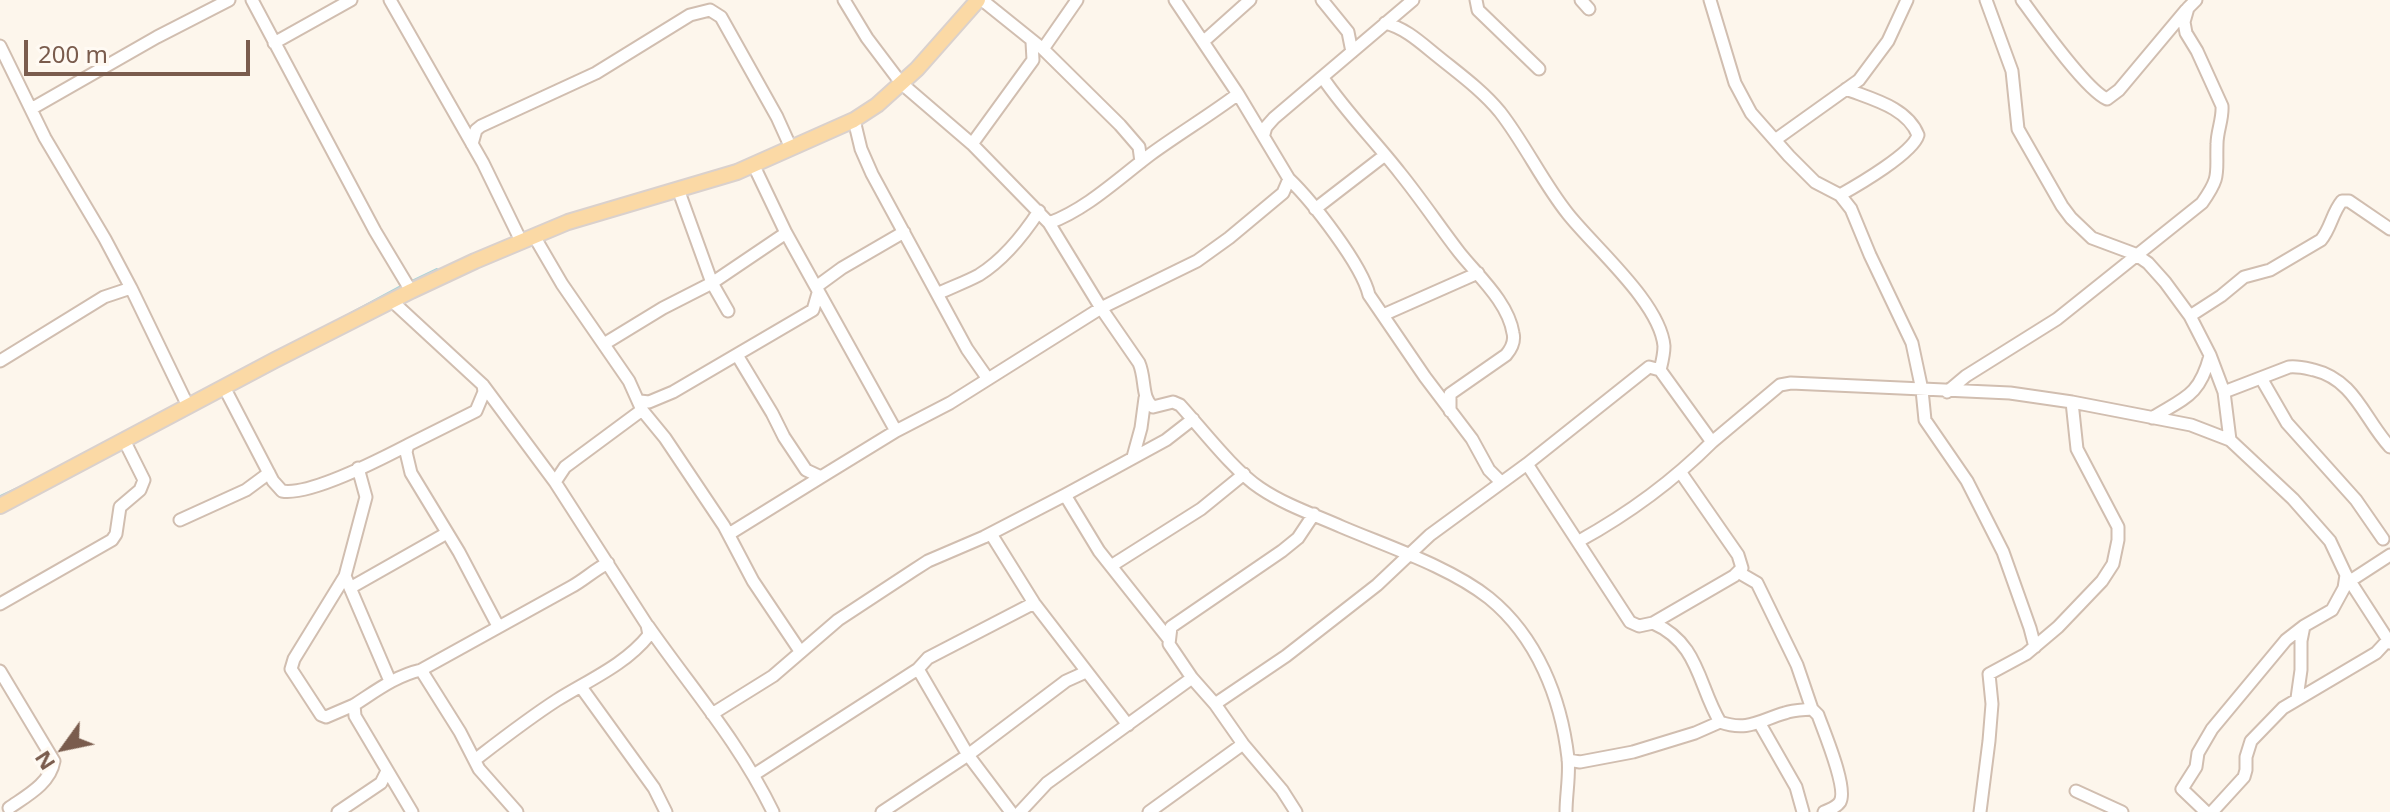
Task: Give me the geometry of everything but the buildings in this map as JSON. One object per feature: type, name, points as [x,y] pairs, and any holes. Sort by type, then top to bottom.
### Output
[{"type":"main road","points":[[0,506],[411,291],[568,222],[737,172],[854,120],[877,105],[917,69],[980,0]]},
{"type":"street","points":[[31,109],[229,0]]},
{"type":"street","points":[[252,0],[375,231],[411,291]]},
{"type":"street","points":[[274,43],[351,0]]},
{"type":"street","points":[[844,0],[867,38],[901,83],[972,144],[1049,223],[1143,373],[1145,398],[1133,457]]},
{"type":"street","points":[[980,0],[1043,49],[1139,147],[1155,151]]},
{"type":"street","points":[[1043,49],[1077,0]]},
{"type":"street","points":[[1175,0],[1264,134],[1289,179],[1305,194],[1357,267],[1367,284],[1369,295],[1472,439],[1489,470],[1501,482]]},
{"type":"street","points":[[1204,41],[1250,0]]},
{"type":"street","points":[[1322,0],[1350,36],[1352,52]]},
{"type":"street","points":[[1264,134],[1270,122],[1413,0]]},
{"type":"street","points":[[1476,0],[1478,10],[1539,69]]},
{"type":"street","points":[[1710,0],[1735,83],[1751,113],[1815,182],[1840,195],[1851,209],[1912,343],[1925,420],[1967,481],[2003,552],[2035,647]]},
{"type":"street","points":[[1775,140],[1859,80],[1888,41],[1907,0]]},
{"type":"street","points":[[1986,0],[2012,71],[2018,129],[2025,143],[2071,218],[2096,240],[2135,254],[2152,267],[2190,316],[2224,392],[2230,440]]},
{"type":"street","points":[[2022,0],[2097,93],[2107,99],[2192,4]]},
{"type":"street","points":[[396,4],[433,79],[528,239],[604,344],[641,406],[729,534],[753,581],[800,651]]},
{"type":"street","points":[[1947,392],[1966,376],[2057,319],[2202,203],[2213,187],[2219,172],[2217,143],[2223,114],[2197,51],[2186,33],[2184,22],[2192,4]]},
{"type":"street","points":[[472,144],[476,130],[481,126],[596,73],[690,15],[710,10],[721,17],[791,148]]},
{"type":"street","points":[[1385,23],[1411,35],[1480,91],[1502,114],[1567,212],[1645,301],[1663,338],[1660,370]]},
{"type":"street","points":[[2168,30],[2186,33]]},
{"type":"street","points":[[1350,36],[1367,39]]},
{"type":"street","points":[[972,144],[1033,60],[1032,42]]},
{"type":"street","points":[[1,52],[45,138],[131,288],[188,406]]},
{"type":"street","points":[[1323,78],[1505,310],[1513,332],[1513,345],[1506,355],[1450,394],[1450,411]]},
{"type":"street","points":[[1840,195],[1910,147],[1918,135],[1908,117],[1846,89]]},
{"type":"street","points":[[1049,223],[1075,211],[1238,94]]},
{"type":"street","points":[[854,120],[864,157],[967,349],[988,379]]},
{"type":"street","points":[[1139,147],[1141,162]]},
{"type":"street","points":[[1315,209],[1385,155]]},
{"type":"street","points":[[753,164],[786,233],[896,431]]},
{"type":"street","points":[[729,534],[896,431],[950,403],[1101,308],[1197,261],[1283,193],[1289,179]]},
{"type":"street","points":[[678,189],[712,283],[728,311]]},
{"type":"street","points":[[2190,316],[2221,296],[2241,278],[2270,270],[2321,240],[2342,201],[2349,201],[2390,229]]},
{"type":"street","points":[[939,293],[980,274],[995,262],[1039,211]]},
{"type":"street","points":[[813,310],[817,290],[842,268],[904,232]]},
{"type":"street","points":[[604,344],[712,283],[786,233]]},
{"type":"street","points":[[1383,315],[1478,273]]},
{"type":"street","points":[[0,361],[104,297],[131,288]]},
{"type":"street","points":[[392,301],[483,385],[501,408],[555,482],[647,625],[735,743],[755,774],[773,812]]},
{"type":"street","points":[[555,482],[565,467],[641,406],[673,392],[813,310],[827,308]]},
{"type":"street","points":[[737,355],[801,464],[821,477]]},
{"type":"street","points":[[2152,418],[2195,392],[2204,378],[2210,355]]},
{"type":"street","points":[[2224,392],[2294,366],[2326,373],[2336,378],[2366,412],[2390,447]]},
{"type":"street","points":[[1215,704],[1286,656],[1377,585],[1407,555],[1645,369],[1652,367],[1660,370],[1712,442]]},
{"type":"street","points":[[2261,378],[2287,423],[2356,500],[2383,539]]},
{"type":"street","points":[[1579,541],[1616,520],[1681,473],[1712,442],[1784,383],[2010,393],[2191,425],[2230,440],[2293,499],[2330,541],[2348,578],[2389,642],[2376,653],[2283,708],[2251,741],[2244,777],[2212,812]]},
{"type":"street","points":[[476,411],[484,392],[483,385]]},
{"type":"street","points":[[224,387],[269,473],[282,491],[296,492],[358,468],[476,411],[501,408]]},
{"type":"street","points":[[1145,398],[1153,407],[1173,402],[1180,405],[1244,474],[1269,493],[1467,584],[1508,617],[1529,643],[1552,689],[1560,713],[1568,760],[1566,812]]},
{"type":"street","points":[[1980,812],[1992,704],[1989,674],[2035,647],[2058,627],[2102,581],[2113,564],[2117,547],[2118,527],[2077,449],[2072,402]]},
{"type":"street","points":[[712,714],[773,676],[838,620],[928,561],[991,534],[1065,495],[1166,440],[1193,419]]},
{"type":"street","points":[[0,604],[112,540],[116,534],[120,507],[140,490],[144,480],[124,440]]},
{"type":"street","points":[[408,445],[406,452],[411,473],[498,626]]},
{"type":"street","points":[[1527,464],[1630,622],[1639,626],[1653,623],[1742,568],[1738,555],[1681,473]]},
{"type":"street","points":[[543,466],[565,467]]},
{"type":"street","points":[[358,468],[366,497],[345,576],[294,659],[291,669],[321,715],[326,717],[354,705],[390,681],[421,670],[576,585],[589,573],[608,563]]},
{"type":"street","points":[[180,520],[246,490],[269,473]]},
{"type":"street","points":[[1111,566],[1201,509],[1244,474]]},
{"type":"street","points":[[1065,495],[1099,551],[1168,638]]},
{"type":"street","points":[[1292,811],[1282,790],[1192,678],[1168,638],[1171,627],[1298,538],[1314,514]]},
{"type":"street","points":[[350,588],[447,533]]},
{"type":"street","points":[[991,534],[1034,603],[1128,725]]},
{"type":"street","points":[[589,573],[598,549]]},
{"type":"street","points":[[2206,812],[2182,789],[2212,729],[2286,640],[2332,610],[2348,578],[2390,555]]},
{"type":"street","points":[[1738,572],[1757,583],[1797,665],[1812,709],[1818,715],[1843,792],[1841,801],[1824,812]]},
{"type":"street","points":[[345,576],[390,681]]},
{"type":"street","points":[[755,774],[918,669],[928,658],[1034,603]]},
{"type":"street","points":[[1653,623],[1670,631],[1696,664],[1720,722]]},
{"type":"street","points":[[476,759],[543,709],[601,676],[641,645],[649,635],[647,625]]},
{"type":"street","points":[[2297,698],[2304,626]]},
{"type":"street","points":[[918,669],[968,755],[1011,812]]},
{"type":"street","points":[[421,670],[476,759],[479,769],[517,812]]},
{"type":"street","points":[[0,671],[54,761],[45,781],[10,810],[0,798]]},
{"type":"street","points":[[882,812],[968,755],[1066,681],[1086,672]]},
{"type":"street","points":[[1020,812],[1047,783],[1192,678]]},
{"type":"street","points":[[581,687],[654,788],[666,812]]},
{"type":"street","points":[[354,705],[355,716],[412,812]]},
{"type":"street","points":[[1568,760],[1580,762],[1633,752],[1720,722],[1731,726],[1760,724],[1788,712],[1812,709]]},
{"type":"street","points":[[1760,724],[1796,787],[1803,812]]},
{"type":"street","points":[[1149,812],[1243,744]]},
{"type":"street","points":[[338,812],[381,783],[387,771]]},
{"type":"street","points":[[2076,791],[2122,812]]},
{"type":"waterway","points":[[412,281],[437,269]]},
{"type":"waterway","points":[[327,326],[403,285]]},
{"type":"waterway","points":[[0,496],[39,478]]}]
